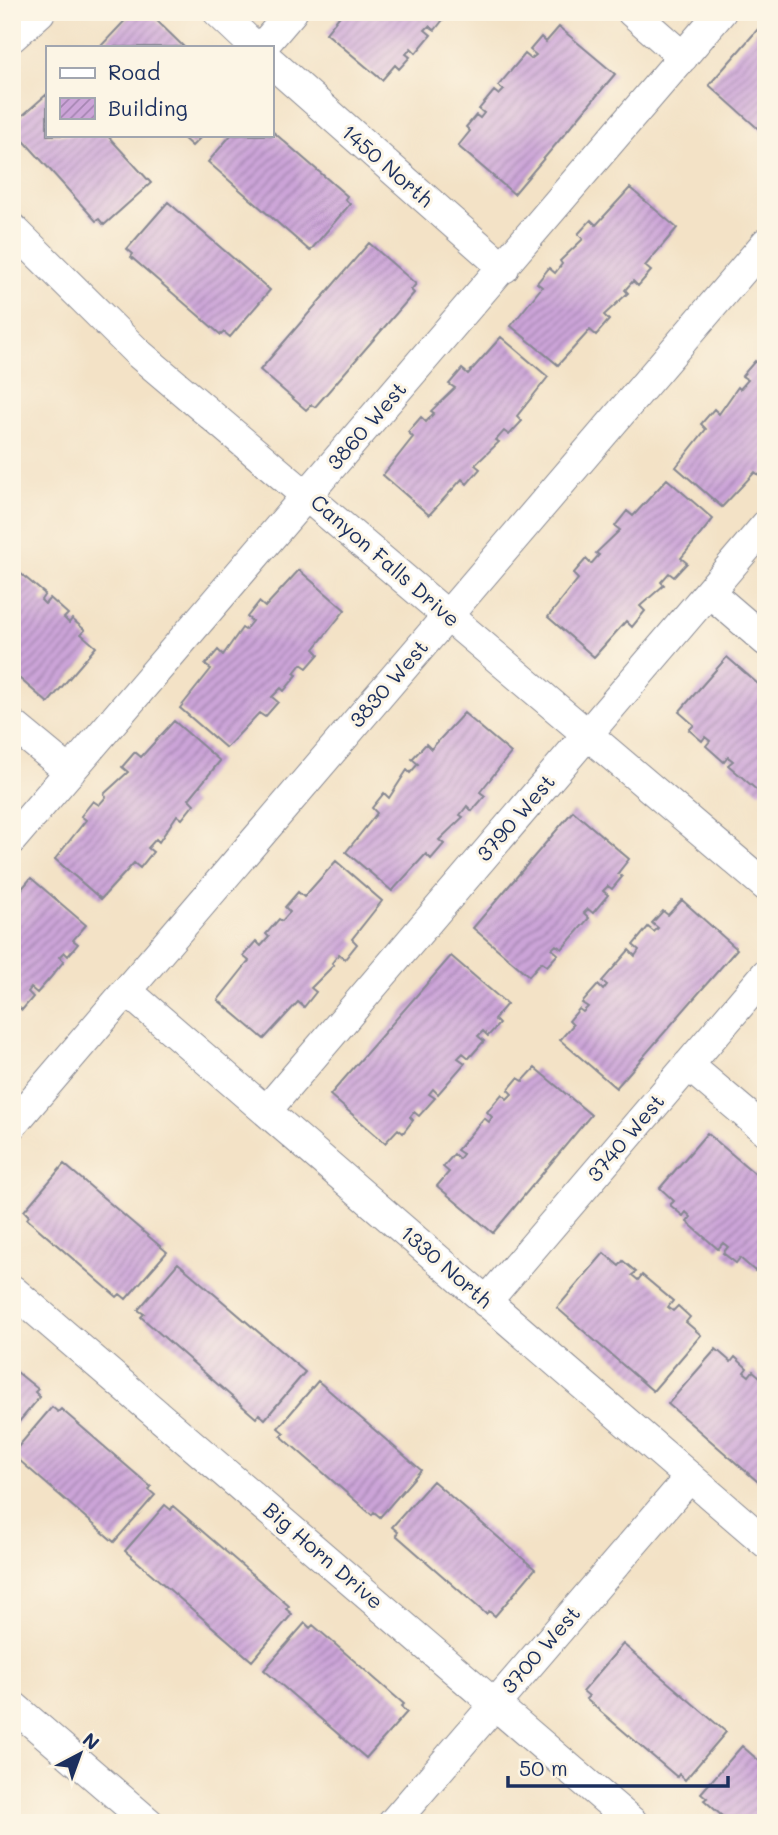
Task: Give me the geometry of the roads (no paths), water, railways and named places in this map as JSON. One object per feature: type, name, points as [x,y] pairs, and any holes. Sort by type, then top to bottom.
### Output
[{"type":"street","points":[[12,37],[40,12]]},
{"type":"street","points":[[218,12],[254,46]]},
{"type":"street","points":[[263,46],[292,12]]},
{"type":"street","points":[[632,12],[683,57]]},
{"type":"street","name":"3860 West","points":[[12,839],[721,12]]},
{"type":"street","name":"1450 North","points":[[273,64],[504,268]]},
{"type":"street","name":"Canyon Falls Drive","points":[[12,228],[138,353],[766,886]]},
{"type":"street","name":"3830 West","points":[[12,1125],[766,243]]},
{"type":"street","name":"3790 West","points":[[266,1111],[766,525]]},
{"type":"street","points":[[709,592],[766,640]]},
{"type":"street","points":[[12,724],[70,772]]},
{"type":"street","name":"3740 West","points":[[486,1302],[766,974]]},
{"type":"street","name":"1330 North","points":[[127,991],[766,1543]]},
{"type":"street","points":[[688,1065],[766,1131]]},
{"type":"street","name":"Big Horn Drive","points":[[12,1290],[633,1823]]},
{"type":"street","name":"3700 West","points":[[393,1823],[690,1477]]},
{"type":"street","points":[[12,1705],[149,1823]]}]
